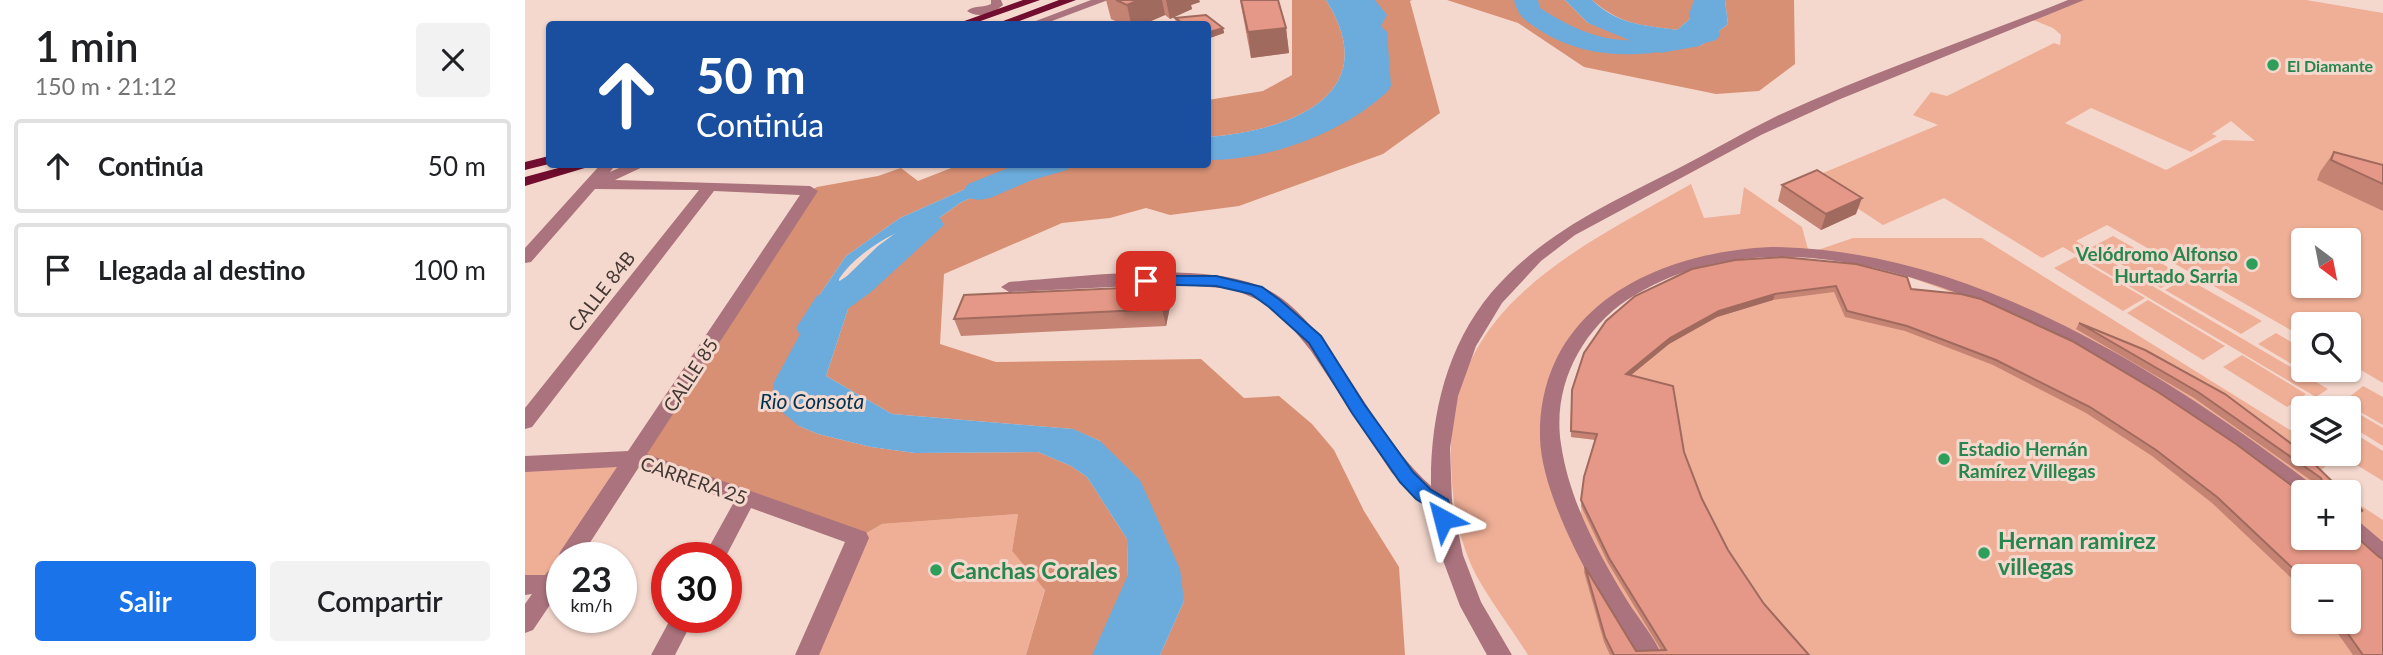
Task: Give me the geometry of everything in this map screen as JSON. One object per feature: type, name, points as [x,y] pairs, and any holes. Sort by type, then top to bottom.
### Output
[{"type":"main road","points":[[989,19],[1013,13],[1034,0]]},
{"type":"main road","points":[[989,19],[1070,0]]},
{"type":"main road","points":[[525,166],[546,161]]},
{"type":"main road","points":[[525,182],[576,168]]},
{"type":"street","points":[[1042,21],[1102,0]]},
{"type":"street","points":[[1500,655],[1469,603],[1456,573],[1441,505],[1439,448],[1450,391],[1462,352],[1497,298],[1536,257],[1615,205],[1796,113],[2078,0]]},
{"type":"street","points":[[962,1],[989,19],[997,5],[995,1]]},
{"type":"street","points":[[995,1],[1013,13],[1047,19]]},
{"type":"street","points":[[525,258],[606,168]]},
{"type":"street","points":[[592,184],[632,168]]},
{"type":"street","points":[[592,184],[710,186]]},
{"type":"street","name":"CALLE 85","points":[[579,542],[810,191],[710,186]]},
{"type":"street","name":"CALLE 84B","points":[[525,422],[710,186]]},
{"type":"street","points":[[1650,655],[1598,569],[1555,469],[1550,443],[1552,394],[1568,351],[1595,315],[1632,288],[1676,268],[1701,261],[1753,253],[1809,253],[1889,267],[1972,294],[2042,325],[2151,384],[2225,432],[2291,480]]},
{"type":"street","points":[[1009,287],[1216,281],[1256,291],[1315,340],[1406,477],[1423,494],[1441,505]]},
{"type":"street","name":"CARRERA 25","points":[[525,464],[636,458],[858,538],[807,655]]},
{"type":"street","points":[[723,542],[746,498]]},
{"type":"street","points":[[2361,536],[2383,555]]},
{"type":"street","points":[[525,585],[546,579]]},
{"type":"street","points":[[525,623],[546,591]]},
{"type":"street","points":[[663,655],[675,633]]},
{"type":"shaded area","points":[[1292,0],[1326,0],[1342,33],[1344,61],[1336,84],[1319,103],[1296,117],[1268,127],[1211,137],[1211,100],[1263,91],[1292,75]]},
{"type":"shaded area","points":[[1353,0],[1412,0],[1410,1],[1440,113],[1383,154],[1239,206],[1170,215],[1146,208],[1110,218],[1062,223],[944,274],[940,344],[996,362],[1201,359],[1244,398],[1279,396],[1312,424],[1334,450],[1364,511],[1399,567],[1405,655],[1160,655],[1184,601],[1100,441],[1072,429],[892,414],[826,376],[850,303],[922,230],[960,203],[1021,174],[1049,168],[1211,168],[1211,155],[1272,144],[1315,130],[1333,120],[1376,71],[1370,34]]},
{"type":"shaded area","points":[[1447,0],[1565,0],[1588,23],[1700,46],[1728,24],[1725,0],[1794,0],[1795,64],[1759,91],[1716,94],[1584,67],[1518,23]]},
{"type":"shaded area","points":[[1592,0],[1695,2],[1692,17],[1677,30],[1641,25],[1622,19]]},
{"type":"shaded area","points":[[2078,0],[2306,0],[2383,13],[2383,383],[2361,370],[2361,312],[2291,312],[2291,330],[2107,225],[2076,241],[2291,367],[2291,382],[2316,382],[2328,389],[2314,396],[2063,247],[2042,258],[1944,198],[1883,225],[1811,178],[1938,125],[1913,115],[1931,92],[1947,96],[2054,43],[2060,45],[2061,35],[2053,28],[2031,19]],"holes":[[[2091,108],[2191,152],[2217,136],[2212,134],[2231,121],[2255,141],[2223,140],[2166,170],[2065,123]]]},
{"type":"shaded area","points":[[901,168],[918,181],[951,168],[1012,168],[900,218],[846,256],[812,306],[805,325],[799,426],[818,434],[871,447],[915,453],[1038,452],[1071,466],[1087,477],[1127,539],[1129,629],[1117,655],[1026,655],[1045,590],[1012,551],[1018,514],[882,524],[858,538],[636,458],[810,191],[817,187],[878,176]]},
{"type":"shaded area","name":"Estadio Hernán Ramírez Villegas","points":[[1691,184],[1704,218],[1740,214],[1744,187],[1802,227],[1809,253],[1853,238],[1982,238],[2291,431],[2291,466],[2326,466],[2316,474],[2323,480],[2291,480],[2291,550],[2361,550],[2361,506],[2383,520],[2383,655],[1528,655],[1476,575],[1460,534],[1451,462],[1455,409],[1470,363],[1494,324],[1525,290],[1563,260]],"holes":[[[1753,253],[1867,262],[1984,304],[1909,295],[1671,283],[1583,359],[1573,397],[1571,437],[1596,440],[1583,483],[1580,529],[1549,418],[1580,332],[1653,277]]]},
{"type":"shaded area","points":[[2113,236],[2182,275],[2161,288],[2092,247]]},
{"type":"shaded area","points":[[2075,257],[2145,298],[2123,311],[2054,268]]},
{"type":"shaded area","points":[[2186,278],[2262,321],[2241,334],[2165,290]]},
{"type":"shaded area","points":[[2148,300],[2225,346],[2203,360],[2127,313]]},
{"type":"shaded area","points":[[2276,333],[2291,342],[2291,364],[2258,344]]},
{"type":"shaded area","points":[[2242,355],[2306,394],[2291,396],[2291,404],[2287,407],[2223,367]]},
{"type":"shaded area","points":[[2363,386],[2383,397],[2383,425],[2361,412],[2361,396],[2350,396]]},
{"type":"shaded area","points":[[2361,415],[2383,428],[2383,446],[2361,432]]},
{"type":"shaded area","points":[[2361,437],[2383,451],[2383,481],[2358,466],[2361,466]]},
{"type":"shaded area","points":[[636,458],[579,542],[546,542],[546,575],[525,585],[525,464]]},
{"type":"shaded area","name":"Canchas Corales","points":[[1018,514],[1012,551],[1045,589],[1026,655],[807,655],[858,538],[882,524]]},
{"type":"water","points":[[1326,0],[1353,0],[1359,10],[1371,41],[1377,86],[1340,115],[1299,136],[1254,149],[1211,156],[1211,137],[1268,127],[1296,117],[1319,103],[1336,84],[1344,61],[1342,33]]},
{"type":"water","points":[[1565,0],[1592,0],[1611,15],[1621,19],[1677,30],[1692,17],[1695,0],[1725,0],[1728,24],[1700,46],[1660,53],[1588,23]]},
{"type":"water","name":"Rio Consota","points":[[1012,168],[1052,168],[1021,174],[960,203],[922,230],[850,303],[826,376],[892,414],[1073,429],[1100,441],[1140,480],[1180,569],[1184,601],[1160,655],[1117,655],[1129,629],[1127,539],[1087,477],[1071,466],[1038,452],[915,453],[871,447],[818,434],[799,426],[776,407],[773,384],[805,325],[812,306],[846,256],[900,218]],"holes":[[[912,226],[883,262],[848,292],[840,288],[839,279],[862,254]]]},
{"type":"building","points":[[1116,0],[1139,0],[1127,5]]},
{"type":"building","points":[[1241,0],[1278,0],[1286,28],[1248,32]]},
{"type":"building","points":[[1206,15],[1223,28],[1211,32],[1211,21],[1180,21],[1175,18]]},
{"type":"building","points":[[2334,152],[2383,165],[2383,184],[2331,160]]},
{"type":"building","points":[[1817,170],[1862,198],[1826,214],[1782,185]]},
{"type":"building","points":[[1782,257],[1856,264],[1907,277],[1911,289],[1961,294],[1981,299],[2072,341],[2158,392],[2236,444],[2291,485],[2291,550],[2361,550],[2361,541],[2383,559],[2383,655],[2363,655],[2348,634],[2361,634],[2361,564],[2291,564],[2291,567],[2217,497],[2156,450],[2090,407],[1996,360],[1907,326],[1847,311],[1836,286],[1775,294],[1719,311],[1670,338],[1626,374],[1673,386],[1684,452],[1702,499],[1728,550],[1764,604],[1809,655],[1614,655],[1605,637],[1585,567],[1636,651],[1666,650],[1609,558],[1581,500],[1584,477],[1597,434],[1571,431],[1572,390],[1584,353],[1606,321],[1635,296],[1692,269],[1735,260]]},
{"type":"building","points":[[1167,286],[1162,309],[954,319],[964,295]]},
{"type":"building","points":[[2079,323],[2145,350],[2225,394],[2291,444],[2291,457],[2198,392]]},
{"type":"building","points":[[2304,466],[2316,466],[2331,480],[2321,478]]},
{"type":"waterway","points":[[1211,151],[1246,149],[1324,121],[1359,102],[1377,86],[1374,32],[1367,28],[1375,15],[1362,0]]},
{"type":"waterway","points":[[1526,0],[1529,12],[1568,36],[1598,45],[1629,48],[1676,43],[1707,35],[1702,18],[1706,0]]},
{"type":"waterway","points":[[979,191],[1021,173],[1040,168]]},
{"type":"waterway","points":[[814,328],[829,305],[859,284],[890,254],[928,225]]},
{"type":"waterway","points":[[1117,655],[1147,582]]},
{"type":"place","name":"El Diamante","points":[[2273,65]]},
{"type":"place","name":"Velódromo Alfonso Hurtado Sarria","points":[[2252,264]]},
{"type":"place","name":"Estadio Hernán Ramírez Villegas","points":[[1944,459]]},
{"type":"place","name":"Hernan ramirez villegas","points":[[1984,553]]},
{"type":"place","name":"Canchas Corales","points":[[936,570]]},
{"type":"route","points":[[1146,281],[1216,281],[1256,291],[1275,304],[1315,340],[1406,477],[1423,494],[1441,505],[1443,519]]}]
